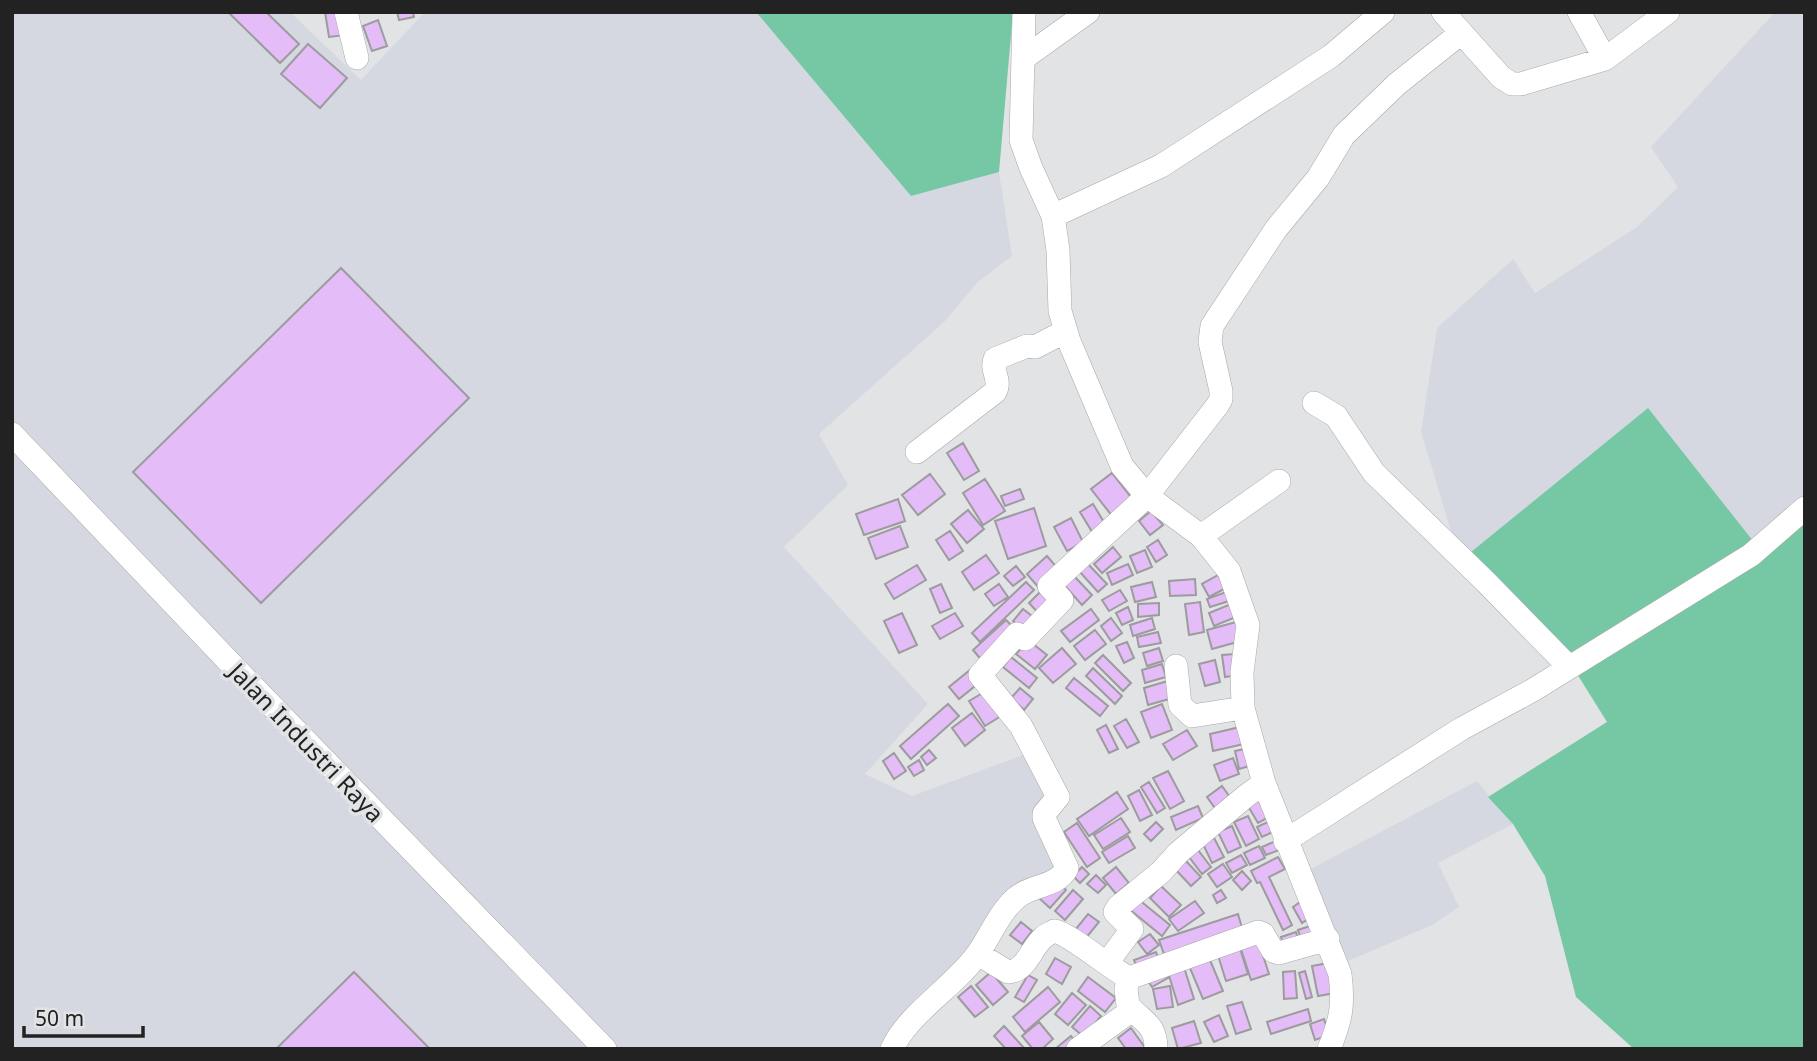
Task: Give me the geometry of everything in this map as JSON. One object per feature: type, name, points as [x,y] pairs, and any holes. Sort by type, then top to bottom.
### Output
[{"type":"street","points":[[346,12],[357,58]]},
{"type":"street","points":[[1024,12],[1021,140],[1053,216],[1058,250],[1060,311],[1117,456],[1147,496],[1201,536],[1229,571],[1248,625],[1242,672],[1243,708],[1264,783],[1285,841],[1328,939],[1340,974],[1343,998],[1341,1020],[1329,1049]]},
{"type":"street","points":[[1024,58],[1088,12]]},
{"type":"street","points":[[1053,216],[1161,166],[1331,56],[1383,12]]},
{"type":"street","points":[[1443,12],[1501,78],[1512,84],[1543,79],[1605,59],[1668,12]]},
{"type":"street","points":[[1579,12],[1605,59]]},
{"type":"street","points":[[892,1049],[914,1020],[978,954],[990,932],[1018,895],[1060,878],[1066,868],[1044,818],[1044,814],[1058,797],[1021,726],[981,675],[1017,634],[1025,639],[1062,600],[1049,586],[1147,496],[1221,399],[1210,342],[1212,326],[1276,229],[1318,178],[1344,135],[1397,83],[1461,33]]},
{"type":"street","points":[[917,452],[997,390],[998,380],[993,362],[995,359],[1027,346],[1035,347],[1066,331]]},
{"type":"street","points":[[1314,403],[1336,416],[1374,473],[1569,667]]},
{"type":"street","name":"Jalan Industri Raya","points":[[12,434],[605,1049]]},
{"type":"street","points":[[1201,536],[1279,481]]},
{"type":"street","points":[[1285,841],[1461,729],[1569,667],[1751,555],[1805,508]]},
{"type":"street","points":[[1175,666],[1180,705],[1192,716],[1243,708]]},
{"type":"street","points":[[1107,963],[1132,929],[1115,912],[1118,907],[1161,872],[1178,853],[1264,783]]},
{"type":"street","points":[[978,954],[1009,972],[1014,972],[1043,937],[1054,931],[1065,934],[1129,978]]},
{"type":"street","points":[[1129,978],[1258,932],[1273,951],[1279,953],[1328,939]]},
{"type":"street","points":[[1129,978],[1126,999],[1132,1010],[1146,1021],[1153,1033],[1156,1049]]},
{"type":"street","points":[[1078,1049],[1132,1010]]},
{"type":"shaded area","points":[[14,12],[290,12],[361,80],[425,12],[756,12],[911,196],[999,172],[1012,256],[978,282],[945,321],[819,434],[848,485],[784,547],[928,704],[865,774],[912,796],[1034,751],[1059,795],[1042,815],[1067,872],[1020,891],[903,1049],[12,1049]]},
{"type":"shaded area","points":[[1775,12],[1805,12],[1805,505],[1757,546],[1460,561],[1421,432],[1437,328],[1513,259],[1535,293],[1637,227],[1678,187],[1651,147]]},
{"type":"shaded area","points":[[1477,781],[1513,824],[1438,863],[1459,907],[1432,925],[1348,961],[1305,872]]},
{"type":"green space","points":[[756,12],[1013,12],[999,172],[911,196]]},
{"type":"green space","points":[[1648,408],[1757,546],[1805,505],[1805,1049],[1634,1049],[1576,997],[1545,876],[1513,824],[1488,797],[1607,722],[1569,661],[1460,561]]},
{"type":"building","points":[[228,12],[266,12],[299,44],[280,63]]},
{"type":"building","points":[[325,12],[342,12],[346,35],[329,37]]},
{"type":"building","points":[[397,12],[413,12],[414,17],[399,20]]},
{"type":"building","points":[[378,20],[387,46],[372,51],[363,26]]},
{"type":"building","points":[[308,44],[347,78],[320,108],[281,74]]},
{"type":"building","points":[[341,268],[469,398],[261,603],[133,472]]},
{"type":"building","points":[[963,443],[979,471],[964,480],[947,453]]},
{"type":"building","points":[[1112,473],[1137,505],[1116,521],[1091,489]]},
{"type":"building","points":[[930,474],[945,494],[918,515],[902,495]]},
{"type":"building","points":[[985,479],[1005,511],[983,525],[963,493]]},
{"type":"building","points":[[1020,489],[1024,499],[1005,506],[1001,496]]},
{"type":"building","points":[[898,499],[905,521],[864,535],[856,514]]},
{"type":"building","points":[[1093,504],[1107,527],[1094,535],[1080,512]]},
{"type":"building","points":[[1034,508],[1046,546],[1008,559],[995,521]]},
{"type":"building","points":[[968,510],[984,529],[967,543],[951,524]]},
{"type":"building","points":[[1151,511],[1163,525],[1150,535],[1139,521]]},
{"type":"building","points":[[1071,518],[1083,542],[1067,551],[1054,527]]},
{"type":"building","points":[[900,526],[908,547],[876,559],[868,538]]},
{"type":"building","points":[[950,531],[963,551],[949,560],[936,540]]},
{"type":"building","points":[[1158,540],[1167,555],[1156,562],[1147,547]]},
{"type":"building","points":[[1113,547],[1121,557],[1102,573],[1094,564]]},
{"type":"building","points":[[1145,550],[1152,567],[1137,573],[1130,556]]},
{"type":"building","points":[[986,555],[999,573],[974,590],[962,572]]},
{"type":"building","points":[[1047,556],[1059,570],[1039,588],[1027,574]]},
{"type":"building","points":[[1087,563],[1107,584],[1098,592],[1079,571]]},
{"type":"building","points":[[1128,564],[1133,575],[1112,585],[1107,573]]},
{"type":"building","points":[[917,565],[926,580],[894,599],[885,584]]},
{"type":"building","points":[[1016,566],[1025,577],[1013,586],[1004,576]]},
{"type":"building","points":[[1218,575],[1226,588],[1209,597],[1202,584]]},
{"type":"building","points":[[1074,576],[1092,595],[1082,605],[1064,585]]},
{"type":"building","points":[[1195,579],[1196,595],[1170,596],[1169,581]]},
{"type":"building","points":[[1026,582],[1034,590],[980,642],[972,633]]},
{"type":"building","points":[[1152,582],[1156,597],[1135,602],[1131,587]]},
{"type":"building","points":[[941,584],[952,608],[940,613],[930,589]]},
{"type":"building","points":[[999,584],[1008,597],[994,606],[985,594]]},
{"type":"building","points":[[1044,588],[1058,603],[1042,617],[1029,603]]},
{"type":"building","points":[[1120,590],[1127,601],[1109,611],[1102,600]]},
{"type":"building","points":[[1226,592],[1229,601],[1210,607],[1207,599]]},
{"type":"building","points":[[1200,602],[1204,632],[1189,635],[1185,604]]},
{"type":"building","points":[[1159,603],[1159,615],[1138,617],[1138,604]]},
{"type":"building","points":[[1231,604],[1236,617],[1214,626],[1209,613]]},
{"type":"building","points":[[1128,607],[1133,620],[1122,625],[1116,613]]},
{"type":"building","points":[[1023,609],[1037,620],[1027,632],[1013,621]]},
{"type":"building","points":[[1091,609],[1099,620],[1070,642],[1061,631]]},
{"type":"building","points":[[902,613],[917,645],[899,653],[884,621]]},
{"type":"building","points":[[955,613],[963,626],[940,639],[932,626]]},
{"type":"building","points":[[1111,618],[1122,633],[1111,641],[1101,626]]},
{"type":"building","points":[[1152,618],[1155,629],[1133,636],[1130,625]]},
{"type":"building","points":[[1006,620],[1017,631],[983,662],[973,650]]},
{"type":"building","points":[[1236,622],[1241,641],[1212,649],[1207,630]]},
{"type":"building","points":[[1095,630],[1106,644],[1085,660],[1074,646]]},
{"type":"building","points":[[1158,632],[1161,643],[1139,647],[1137,637]]},
{"type":"building","points":[[1028,640],[1047,655],[1035,669],[1016,654]]},
{"type":"building","points":[[1127,642],[1134,658],[1124,663],[1116,646]]},
{"type":"building","points":[[1062,648],[1076,664],[1053,683],[1039,668]]},
{"type":"building","points":[[1159,648],[1163,661],[1147,666],[1143,653]]},
{"type":"building","points":[[1235,654],[1238,675],[1225,677],[1222,655]]},
{"type":"building","points":[[1103,655],[1131,683],[1123,691],[1095,663]]},
{"type":"building","points":[[1011,657],[1037,678],[1029,688],[1003,667]]},
{"type":"building","points":[[1215,660],[1220,682],[1205,686],[1199,664]]},
{"type":"building","points":[[1162,664],[1166,677],[1145,683],[1142,670]]},
{"type":"building","points":[[1093,668],[1122,696],[1115,704],[1086,676]]},
{"type":"building","points":[[970,670],[980,682],[959,699],[949,687]]},
{"type":"building","points":[[1074,678],[1108,706],[1100,716],[1066,688]]},
{"type":"building","points":[[1171,680],[1176,697],[1148,705],[1144,688]]},
{"type":"building","points":[[1020,688],[1033,699],[1024,710],[1011,698]]},
{"type":"building","points":[[986,691],[1001,716],[985,726],[969,701]]},
{"type":"building","points":[[948,704],[959,716],[911,759],[900,746]]},
{"type":"building","points":[[1162,704],[1172,730],[1151,738],[1141,712]]},
{"type":"building","points":[[972,713],[985,730],[965,746],[952,728]]},
{"type":"building","points":[[1126,719],[1139,742],[1127,748],[1114,726]]},
{"type":"building","points":[[1106,725],[1118,749],[1109,753],[1097,730]]},
{"type":"building","points":[[1240,727],[1244,744],[1213,751],[1210,734]]},
{"type":"building","points":[[1187,730],[1197,746],[1173,760],[1163,744]]},
{"type":"building","points":[[1249,748],[1253,765],[1239,769],[1235,751]]},
{"type":"building","points":[[929,750],[936,758],[927,765],[921,757]]},
{"type":"building","points":[[894,753],[906,771],[894,779],[883,761]]},
{"type":"building","points":[[1233,758],[1239,774],[1220,781],[1214,765]]},
{"type":"building","points":[[919,760],[924,770],[914,776],[908,767]]},
{"type":"building","points":[[1168,771],[1184,801],[1170,809],[1153,778]]},
{"type":"building","points":[[1149,782],[1165,808],[1157,813],[1141,787]]},
{"type":"building","points":[[1222,786],[1232,800],[1217,811],[1207,797]]},
{"type":"building","points":[[1139,790],[1152,815],[1140,821],[1128,796]]},
{"type":"building","points":[[1117,792],[1128,809],[1089,836],[1077,819]]},
{"type":"building","points":[[1261,798],[1271,816],[1258,823],[1248,806]]},
{"type":"building","points":[[1198,806],[1203,818],[1176,830],[1171,817]]},
{"type":"building","points":[[1248,816],[1259,839],[1246,846],[1234,822]]},
{"type":"building","points":[[1121,818],[1130,832],[1103,849],[1094,835]]},
{"type":"building","points":[[1270,821],[1275,831],[1262,837],[1257,827]]},
{"type":"building","points":[[1156,822],[1163,829],[1151,841],[1144,834]]},
{"type":"building","points":[[1077,823],[1100,858],[1087,867],[1064,832]]},
{"type":"building","points":[[1232,826],[1241,847],[1228,853],[1218,832]]},
{"type":"building","points":[[1128,836],[1135,848],[1109,863],[1102,852]]},
{"type":"building","points":[[1213,836],[1224,857],[1212,863],[1202,842]]},
{"type":"building","points":[[1278,840],[1282,849],[1266,855],[1262,847]]},
{"type":"building","points":[[1195,846],[1211,867],[1202,874],[1186,853]]},
{"type":"building","points":[[1259,846],[1265,858],[1250,865],[1244,853]]},
{"type":"building","points":[[1241,855],[1247,865],[1232,873],[1226,863]]},
{"type":"building","points":[[1278,857],[1285,869],[1269,877],[1292,925],[1283,930],[1260,882],[1257,883],[1251,871]]},
{"type":"building","points":[[1185,860],[1201,877],[1191,886],[1175,869]]},
{"type":"building","points":[[1223,864],[1232,877],[1217,887],[1208,874]]},
{"type":"building","points":[[1082,867],[1089,874],[1080,883],[1073,876]]},
{"type":"building","points":[[1116,867],[1129,883],[1116,894],[1103,878]]},
{"type":"building","points":[[1242,871],[1251,881],[1242,890],[1233,880]]},
{"type":"building","points":[[1096,875],[1106,885],[1098,893],[1087,884]]},
{"type":"building","points":[[1057,881],[1066,890],[1050,908],[1040,899]]},
{"type":"building","points":[[1161,886],[1181,905],[1169,917],[1150,898]]},
{"type":"building","points":[[1073,890],[1083,899],[1065,920],[1055,911]]},
{"type":"building","points":[[1221,890],[1226,898],[1217,903],[1213,895]]},
{"type":"building","points":[[1138,899],[1170,925],[1162,936],[1129,909]]},
{"type":"building","points":[[1303,900],[1313,916],[1302,923],[1293,907]]},
{"type":"building","points":[[1195,901],[1204,913],[1178,931],[1169,919]]},
{"type":"building","points":[[1088,914],[1099,922],[1086,938],[1075,930]]},
{"type":"building","points":[[1238,914],[1243,931],[1165,957],[1159,940]]},
{"type":"building","points":[[1021,922],[1032,931],[1022,944],[1010,935]]},
{"type":"building","points":[[1313,925],[1318,940],[1303,945],[1298,930]]},
{"type":"building","points":[[1296,932],[1300,946],[1285,951],[1281,937]]},
{"type":"building","points":[[1150,934],[1159,945],[1147,954],[1138,942]]},
{"type":"building","points":[[1257,937],[1269,974],[1251,980],[1239,943]]},
{"type":"building","points":[[1238,942],[1248,974],[1226,981],[1216,949]]},
{"type":"building","points":[[1156,952],[1161,966],[1139,974],[1134,960]]},
{"type":"building","points":[[1207,953],[1223,991],[1203,999],[1187,961]]},
{"type":"building","points":[[1055,958],[1071,967],[1062,984],[1046,974]]},
{"type":"building","points":[[1328,963],[1335,993],[1318,996],[1312,966]]},
{"type":"building","points":[[1183,964],[1194,999],[1178,1005],[1167,969]]},
{"type":"building","points":[[1162,969],[1168,978],[1152,987],[1146,978]]},
{"type":"building","points":[[1295,971],[1297,998],[1284,999],[1283,972]]},
{"type":"building","points":[[1305,971],[1312,997],[1306,999],[1299,973]]},
{"type":"building","points":[[354,972],[430,1049],[276,1049]]},
{"type":"building","points":[[991,972],[1008,992],[993,1005],[976,985]]},
{"type":"building","points":[[1028,975],[1037,980],[1024,1002],[1015,997]]},
{"type":"building","points":[[1088,977],[1116,998],[1105,1012],[1078,991]]},
{"type":"building","points":[[971,986],[988,1007],[975,1017],[958,997]]},
{"type":"building","points":[[1170,986],[1173,1007],[1157,1009],[1153,989]]},
{"type":"building","points":[[1048,987],[1060,1002],[1025,1032],[1013,1017]]},
{"type":"building","points":[[1072,993],[1086,1005],[1068,1025],[1055,1014]]},
{"type":"building","points":[[1242,1002],[1251,1029],[1236,1034],[1227,1006]]},
{"type":"building","points":[[1090,1006],[1101,1016],[1084,1037],[1072,1027]]},
{"type":"building","points":[[1308,1009],[1311,1021],[1271,1034],[1267,1022]]},
{"type":"building","points":[[1219,1015],[1228,1036],[1214,1042],[1204,1022]]},
{"type":"building","points":[[1324,1019],[1329,1035],[1315,1040],[1310,1024]]},
{"type":"building","points":[[1194,1021],[1201,1043],[1178,1049],[1172,1028]]},
{"type":"building","points":[[1039,1022],[1053,1039],[1042,1049],[1033,1049],[1022,1036]]},
{"type":"building","points":[[1004,1026],[1025,1049],[1006,1049],[994,1036]]},
{"type":"building","points":[[1131,1028],[1146,1049],[1126,1049],[1118,1038]]},
{"type":"building","points":[[1071,1036],[1079,1046],[1076,1049],[1055,1049]]}]
